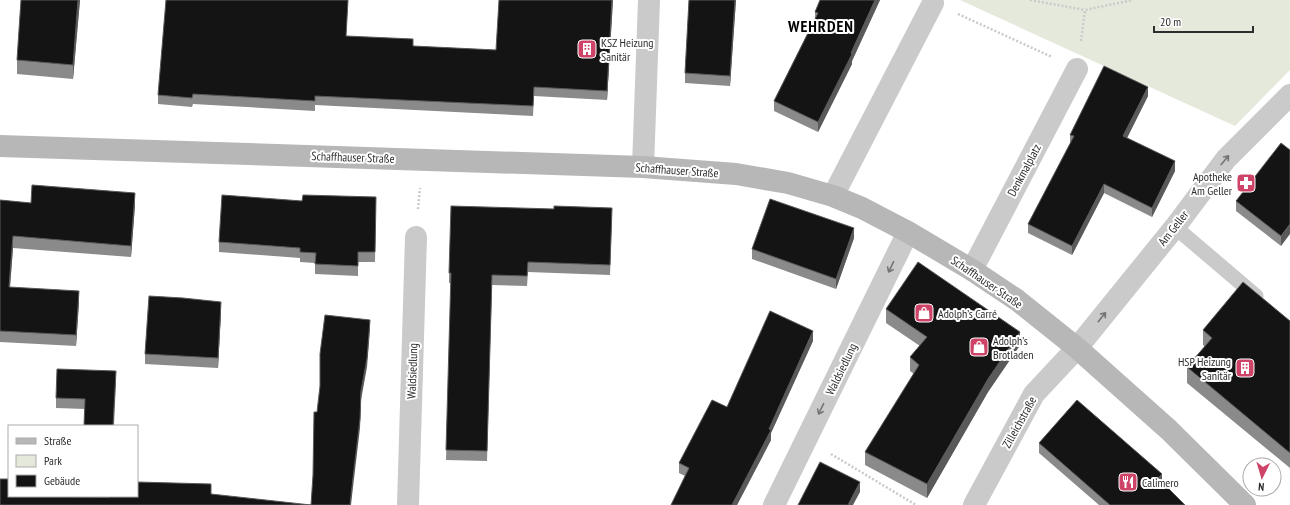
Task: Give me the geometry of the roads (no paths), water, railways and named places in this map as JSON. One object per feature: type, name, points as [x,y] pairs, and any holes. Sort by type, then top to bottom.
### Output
[{"type":"street","points":[[643,167],[649,0]]},
{"type":"street","points":[[833,196],[934,3]]},
{"type":"street","name":"Denkmalplatz","points":[[972,270],[1077,69]]},
{"type":"street","name":"Am Geller","points":[[1077,348],[1175,227],[1226,158],[1290,95]]},
{"type":"street","name":"Schaffhauser Straße","points":[[0,146],[643,167],[736,174],[788,183],[833,196],[862,208],[908,232],[972,270],[1017,300],[1077,348],[1169,430],[1245,505]]},
{"type":"street","name":"Waldsiedlung","points":[[774,505],[908,232]]},
{"type":"street","name":"Waldsiedlung","points":[[408,505],[416,237]]},
{"type":"street","name":"Zilleichstraße","points":[[974,505],[1034,394],[1077,348]]},
{"type":"lane","points":[[1175,227],[1266,305]]},
{"type":"place","name":"KSZ Heizung Sanitär","points":[[587,49]]},
{"type":"place","name":"Apotheke Am Geller","points":[[1246,183]]},
{"type":"place","name":"Adolph’s Carré","points":[[924,313]]},
{"type":"place","name":"Adolph’s Brotladen","points":[[979,347]]},
{"type":"place","name":"HSP Heizung Sanitär","points":[[1245,368]]},
{"type":"place","name":"Calimero","points":[[1128,482]]},
{"type":"district","name":"WEHRDEN","points":[[821,26]]}]
